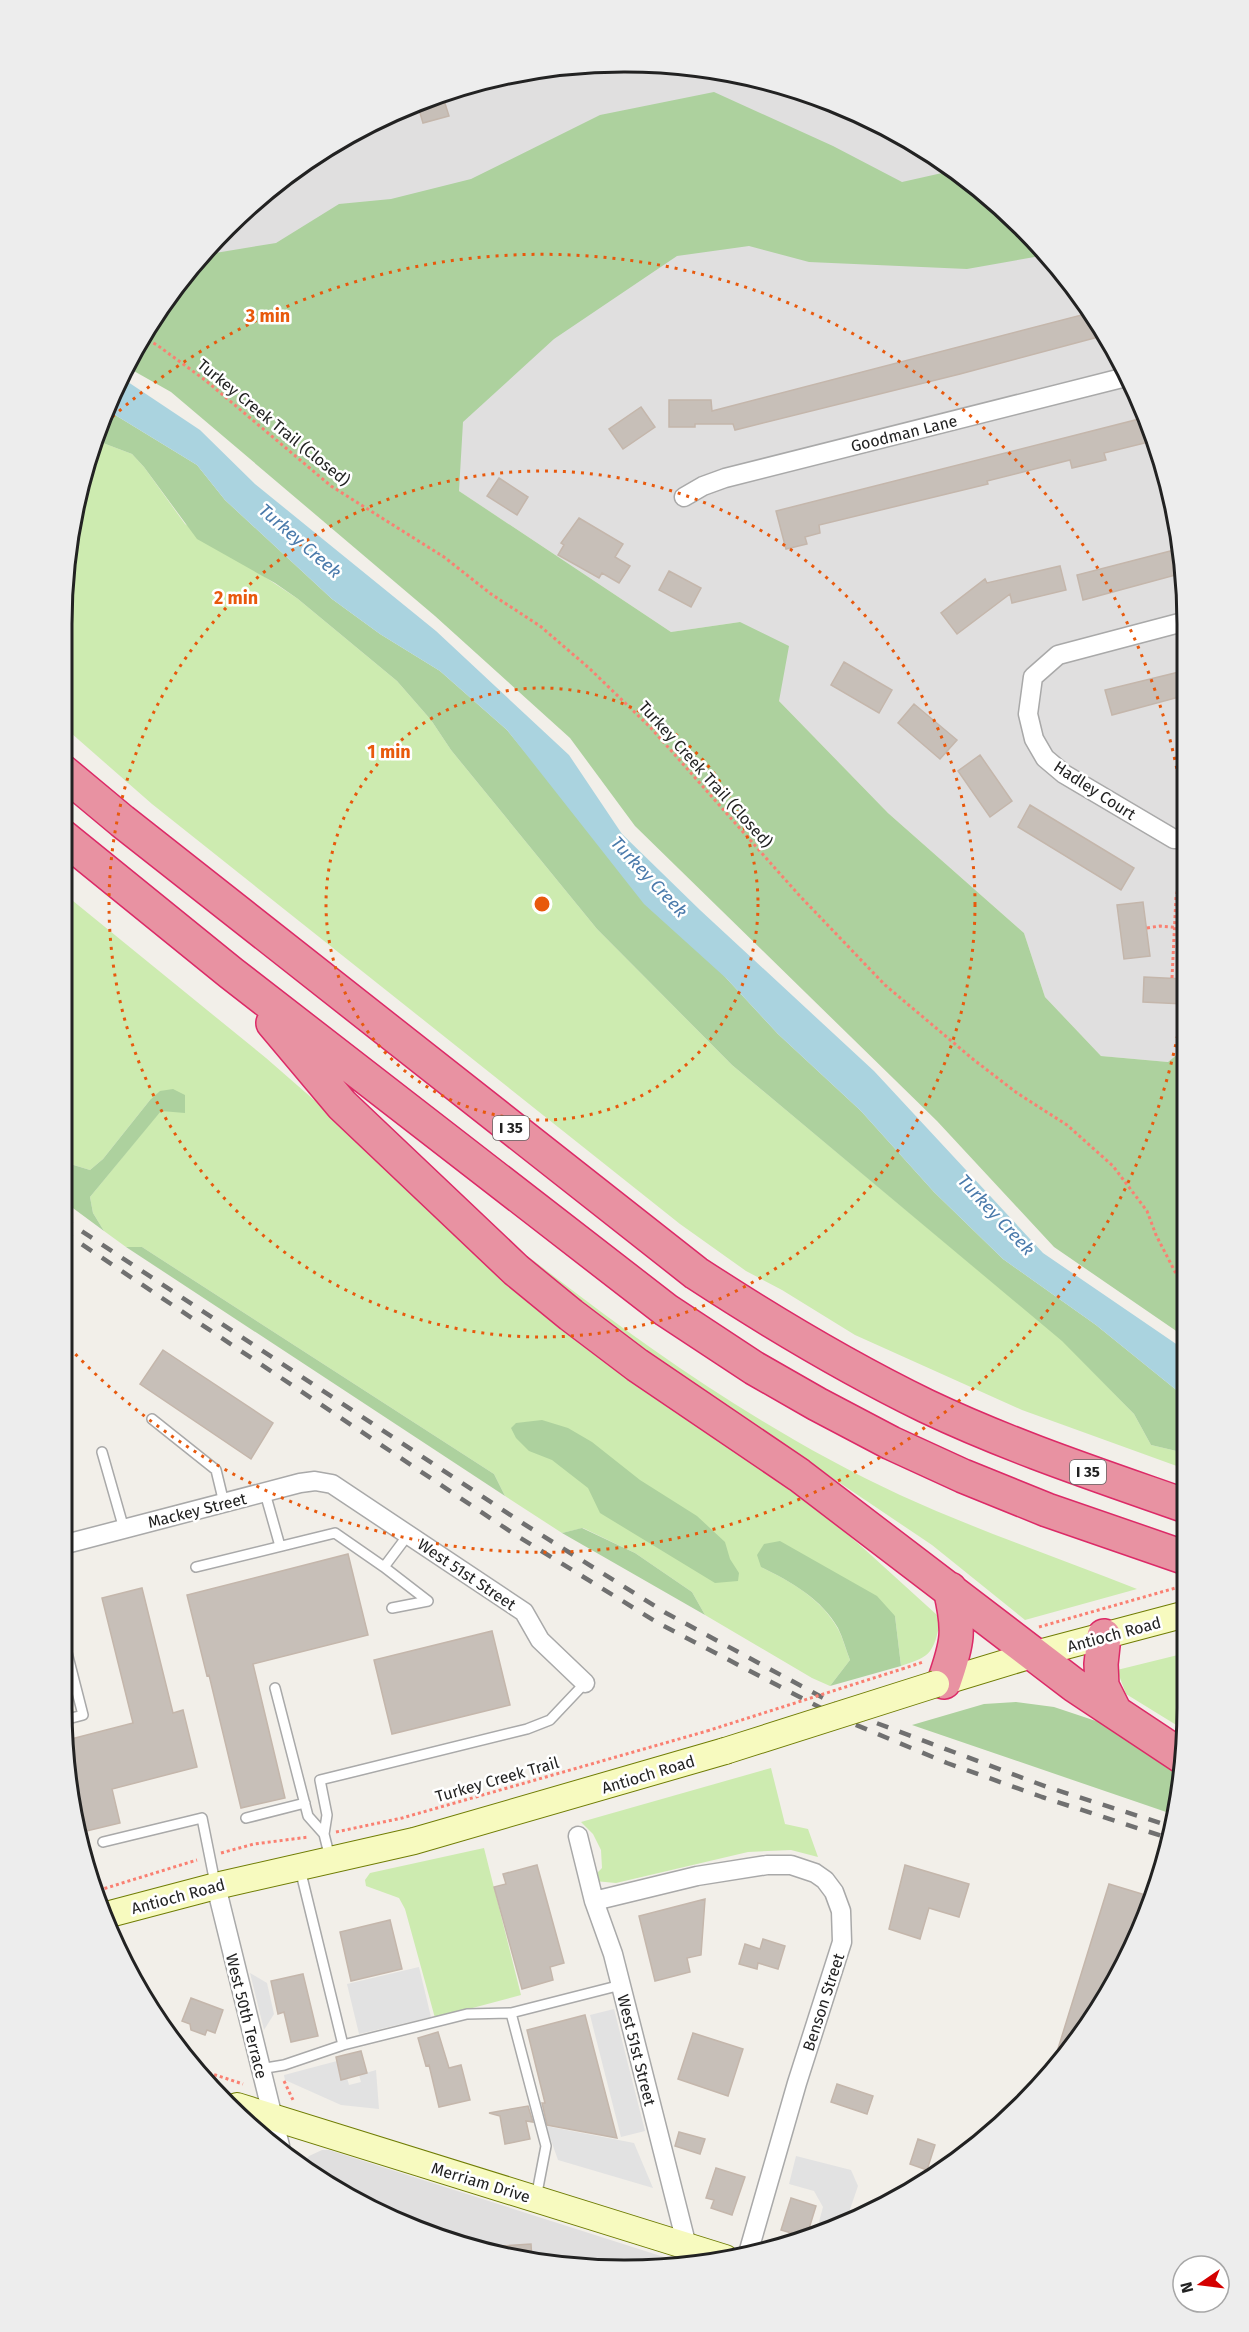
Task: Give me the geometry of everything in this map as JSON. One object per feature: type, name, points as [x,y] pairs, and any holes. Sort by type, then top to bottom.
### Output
[{"type":"highway","name":"I 35","points":[[72,779],[122,821],[696,1274],[838,1362],[926,1406],[992,1435],[1177,1503]]},
{"type":"highway","points":[[72,844],[231,973],[666,1310],[754,1368],[891,1443],[963,1476],[1047,1510],[1177,1555]]},
{"type":"highway","points":[[231,973],[342,1105],[516,1270],[637,1365],[799,1475],[1074,1685],[1175,1752]]},
{"type":"highway","points":[[940,1683],[957,1636],[956,1615],[950,1589]]},
{"type":"highway","points":[[1102,1627],[1102,1686],[1115,1712]]},
{"type":"main road","name":"Antioch Road","points":[[112,1913],[216,1886],[425,1838],[725,1751],[1035,1654],[1102,1627],[1177,1615]]},
{"type":"main road","name":"Merriam Drive","points":[[245,2108],[536,2199],[689,2256]]},
{"type":"street","name":"Goodman Lane","points":[[684,496],[725,478],[1119,379]]},
{"type":"street","name":"Hadley Court","points":[[1177,624],[1058,655],[1033,677],[1028,714],[1034,739],[1046,758],[1064,774],[1177,839]]},
{"type":"street","name":"Mackey Street","points":[[72,1542],[315,1480],[332,1484]]},
{"type":"street","name":"West 51st Street","points":[[332,1484],[524,1612],[540,1640],[585,1683]]},
{"type":"street","name":"West 51st Street","points":[[578,1836],[594,1902],[621,1985],[689,2256]]},
{"type":"street","name":"Benson Street","points":[[594,1902],[697,1876],[767,1865],[791,1865],[815,1873],[825,1880],[834,1892],[841,1911],[842,1942],[797,2082],[750,2245]]},
{"type":"street","name":"West 50th Terrace","points":[[216,1886],[278,2138]]},
{"type":"lane","points":[[152,1419],[216,1470],[224,1503]]},
{"type":"lane","points":[[102,1452],[124,1529]]},
{"type":"lane","points":[[265,1493],[280,1546]]},
{"type":"lane","points":[[196,1568],[335,1533],[428,1601],[392,1608]]},
{"type":"lane","points":[[384,1567],[408,1535]]},
{"type":"lane","points":[[72,1672],[83,1715],[72,1718]]},
{"type":"lane","points":[[331,1860],[324,1834],[327,1815],[320,1780],[527,1729],[550,1720],[585,1683]]},
{"type":"lane","points":[[275,1688],[308,1816],[324,1834]]},
{"type":"lane","points":[[246,1818],[305,1803]]},
{"type":"lane","points":[[103,1842],[202,1818],[216,1886]]},
{"type":"lane","points":[[299,1867],[343,2045]]},
{"type":"lane","points":[[260,2069],[284,2065],[343,2045],[467,2014],[511,2013],[621,1985]]},
{"type":"lane","points":[[511,2013],[546,2146],[536,2199]]},
{"type":"path","name":"Turkey Creek Trail (Closed)","points":[[150,342],[205,380],[331,486],[444,557],[491,594],[540,626],[589,668],[651,728],[798,894],[885,985],[974,1060],[1017,1093],[1066,1125],[1113,1166],[1147,1211],[1156,1235],[1177,1276]]},
{"type":"path","points":[[1172,978],[1173,926],[1177,893]]},
{"type":"path","points":[[1147,928],[1177,927]]},
{"type":"path","points":[[1102,1627],[1177,1590]]},
{"type":"path","name":"Turkey Creek Trail","points":[[103,1889],[254,1844],[324,1834],[402,1818],[707,1731],[902,1669]]},
{"type":"path","points":[[282,2076],[292,2100]]},
{"type":"shaded area","points":[[588,73],[661,73],[732,83],[802,101],[869,129],[901,146],[961,186],[989,209],[1040,260],[1084,318],[1103,348],[1135,413],[1158,482],[1172,552],[1176,588],[1177,1055],[1168,1062],[1101,1056],[1045,997],[1024,933],[888,813],[779,701],[740,622],[671,632],[459,491],[186,288],[209,260],[260,209],[288,186],[348,146],[413,114],[482,91],[552,77]]},
{"type":"shaded area","points":[[419,1967],[431,2017],[359,2034],[347,1984]]},
{"type":"shaded area","points":[[250,1973],[267,1983],[274,2014],[264,2030]]},
{"type":"shaded area","points":[[614,2009],[645,2131],[621,2137],[590,2015]]},
{"type":"shaded area","points":[[337,2061],[341,2079],[347,2078],[349,2085],[361,2082],[359,2075],[376,2070],[379,2109],[341,2105],[285,2080],[284,2075]]},
{"type":"shaded area","points":[[546,2126],[634,2143],[653,2188],[558,2160]]},
{"type":"shaded area","points":[[322,2150],[329,2150],[667,2258],[588,2259],[552,2255],[482,2241],[447,2231],[380,2203],[318,2167],[307,2159]]},
{"type":"shaded area","points":[[796,2156],[851,2170],[858,2186],[849,2212],[818,2225],[823,2207],[814,2191],[789,2184]]},
{"type":"green space","points":[[714,92],[833,146],[902,182],[942,173],[989,209],[1037,257],[967,269],[809,262],[749,246],[677,256],[554,339],[463,422],[459,491],[671,632],[740,622],[789,646],[779,701],[888,813],[1024,933],[1045,997],[1101,1056],[1168,1062],[1177,1055],[1177,1332],[1054,1247],[937,1121],[635,826],[570,738],[435,616],[171,392],[134,371],[165,318],[186,288],[216,253],[276,243],[339,204],[391,199],[471,179],[600,115]]},
{"type":"green space","points":[[114,414],[197,465],[225,500],[332,599],[380,634],[440,671],[507,730],[548,780],[727,979],[778,1034],[861,1111],[934,1192],[1003,1259],[1096,1325],[1177,1391],[1177,1451],[1151,1445],[1134,1414],[1062,1341],[732,1065],[597,929],[451,750],[431,720],[397,681],[298,599],[275,583],[197,539],[132,454],[103,443]]},
{"type":"green space","points":[[103,443],[132,454],[185,524],[298,599],[397,681],[431,720],[451,750],[597,929],[732,1065],[1062,1340],[1134,1414],[1151,1445],[1177,1451],[1177,1466],[1022,1410],[855,1335],[782,1290],[746,1271],[680,1224],[152,804],[72,734],[73,588],[83,517]]},
{"type":"green space","points":[[72,900],[266,1058],[321,1106],[776,1473],[937,1615],[942,1631],[938,1631],[933,1646],[926,1655],[901,1666],[895,1616],[761,1567],[783,1578],[814,1600],[831,1618],[840,1633],[850,1660],[830,1686],[812,1678],[705,1615],[692,1592],[635,1553],[583,1528],[562,1533],[505,1496],[494,1474],[142,1247],[126,1247],[104,1231],[93,1213],[90,1197],[161,1110],[150,1100],[103,1159],[90,1170],[72,1165]]},
{"type":"green space","points":[[173,1089],[185,1095],[185,1113],[161,1111],[90,1197],[93,1213],[104,1231],[72,1207],[72,1165],[90,1170],[103,1159],[150,1100],[160,1091]]},
{"type":"green space","points":[[126,1247],[142,1247],[494,1474],[505,1496]]},
{"type":"green space","points":[[529,1257],[662,1356],[754,1416],[851,1471],[929,1508],[1137,1589],[1025,1620],[932,1545],[611,1329]]},
{"type":"green space","points":[[542,1420],[568,1428],[592,1442],[640,1480],[697,1516],[725,1542],[730,1559],[739,1573],[738,1581],[715,1583],[600,1513],[588,1488],[552,1460],[529,1451],[516,1438],[511,1428],[516,1423]]},
{"type":"green space","points":[[582,1528],[635,1553],[692,1592],[705,1615],[562,1533]]},
{"type":"green space","points":[[780,1541],[877,1596],[895,1616],[901,1666],[830,1686],[850,1660],[838,1628],[823,1608],[794,1585],[761,1567],[757,1555],[764,1544]]},
{"type":"green space","points":[[1177,1655],[1177,1725],[1126,1694],[1117,1670]]},
{"type":"green space","points":[[1016,1702],[1054,1707],[1102,1723],[1173,1770],[1166,1812],[912,1725],[984,1704]]},
{"type":"green space","points":[[771,1768],[785,1824],[808,1829],[818,1857],[791,1850],[748,1852],[616,1883],[594,1881],[595,1875],[602,1868],[601,1850],[593,1834],[581,1822]]},
{"type":"green space","points":[[484,1848],[521,1995],[435,2018],[405,1909],[399,1898],[366,1886],[365,1880],[370,1873]]},
{"type":"water","name":"Turkey Creek","points":[[128,382],[200,430],[255,484],[436,631],[569,755],[622,834],[700,910],[874,1071],[1043,1253],[1177,1345],[1177,1391],[1096,1325],[1003,1259],[934,1192],[861,1111],[778,1034],[727,979],[644,904],[507,730],[440,671],[380,634],[332,599],[225,500],[197,465],[114,414]]},
{"type":"building","points":[[445,102],[449,116],[423,123],[420,111]]},
{"type":"building","points":[[1082,315],[1096,338],[735,430],[733,424],[669,427],[669,400],[711,400],[712,411]]},
{"type":"building","points":[[641,407],[655,427],[623,449],[609,429]]},
{"type":"building","points":[[1137,419],[1146,443],[1104,453],[1106,460],[1072,468],[1070,460],[987,481],[988,484],[819,525],[820,533],[805,537],[807,544],[786,549],[776,511]]},
{"type":"building","points":[[499,478],[528,497],[517,515],[487,496]]},
{"type":"building","points":[[579,518],[623,544],[615,557],[630,566],[619,583],[602,573],[599,578],[558,555],[564,545],[561,543]]},
{"type":"building","points":[[1172,551],[1175,575],[1083,600],[1077,575]]},
{"type":"building","points":[[1060,566],[1066,590],[1012,603],[1010,594],[957,634],[941,613],[985,579],[987,583]]},
{"type":"building","points":[[669,571],[701,588],[691,607],[659,590]]},
{"type":"building","points":[[844,662],[892,690],[879,713],[831,685]]},
{"type":"building","points":[[1177,672],[1177,698],[1112,715],[1105,690]]},
{"type":"building","points":[[914,704],[957,740],[940,759],[898,723]]},
{"type":"building","points":[[980,755],[1012,801],[990,817],[958,771]]},
{"type":"building","points":[[1030,805],[1134,868],[1121,890],[1018,827]]},
{"type":"building","points":[[1143,902],[1150,956],[1124,959],[1117,905]]},
{"type":"building","points":[[1144,977],[1177,979],[1177,1004],[1143,1002]]},
{"type":"building","points":[[163,1350],[273,1423],[251,1459],[140,1384]]},
{"type":"building","points":[[348,1554],[368,1635],[253,1664],[285,1798],[241,1808],[187,1595]]},
{"type":"building","points":[[142,1588],[173,1713],[183,1710],[197,1767],[112,1789],[120,1823],[87,1831],[77,1780],[73,1738],[133,1723],[102,1598]]},
{"type":"building","points":[[492,1631],[510,1705],[392,1734],[374,1660]]},
{"type":"building","points":[[537,1865],[564,1963],[550,1967],[553,1980],[522,1989],[494,1887],[506,1884],[503,1874]]},
{"type":"building","points":[[905,1865],[969,1884],[959,1917],[929,1908],[920,1939],[889,1929]]},
{"type":"building","points":[[1109,1884],[1144,1895],[1120,1952],[1103,1984],[1057,2051]]},
{"type":"building","points":[[705,1899],[701,1955],[687,1958],[690,1972],[655,1981],[639,1916]]},
{"type":"building","points":[[390,1920],[402,1969],[351,1981],[340,1932]]},
{"type":"building","points":[[763,1939],[785,1946],[778,1969],[758,1963],[757,1969],[739,1964],[745,1944],[760,1949]]},
{"type":"building","points":[[303,1974],[318,2036],[291,2042],[284,2012],[278,2014],[271,1981]]},
{"type":"building","points":[[191,1998],[223,2010],[215,2033],[207,2030],[205,2035],[191,2030],[190,2024],[182,2021]]},
{"type":"building","points":[[585,2015],[617,2138],[547,2125],[542,2103],[545,2103],[527,2030]]},
{"type":"building","points":[[438,2032],[449,2068],[461,2065],[470,2100],[439,2107],[429,2065],[426,2066],[418,2038]]},
{"type":"building","points":[[693,2033],[743,2049],[728,2096],[678,2079]]},
{"type":"building","points":[[361,2051],[367,2073],[341,2080],[336,2057]]},
{"type":"building","points":[[837,2084],[873,2096],[867,2114],[831,2102]]},
{"type":"building","points":[[528,2106],[533,2122],[526,2121],[530,2139],[505,2144],[500,2116],[489,2113]]},
{"type":"building","points":[[679,2132],[705,2139],[700,2154],[675,2146]]},
{"type":"building","points":[[918,2139],[935,2145],[927,2169],[910,2164]]},
{"type":"building","points":[[716,2168],[745,2177],[732,2215],[711,2208],[714,2200],[706,2198]]},
{"type":"building","points":[[791,2198],[816,2206],[809,2228],[793,2234],[781,2230]]},
{"type":"building","points":[[531,2244],[531,2251],[517,2249],[503,2246]]},
{"type":"railway","points":[[72,1225],[524,1524],[666,1613],[855,1715],[1047,1787],[1164,1824]]},
{"type":"railway","points":[[72,1238],[514,1534],[658,1623],[842,1719],[947,1763],[1161,1836]]}]
